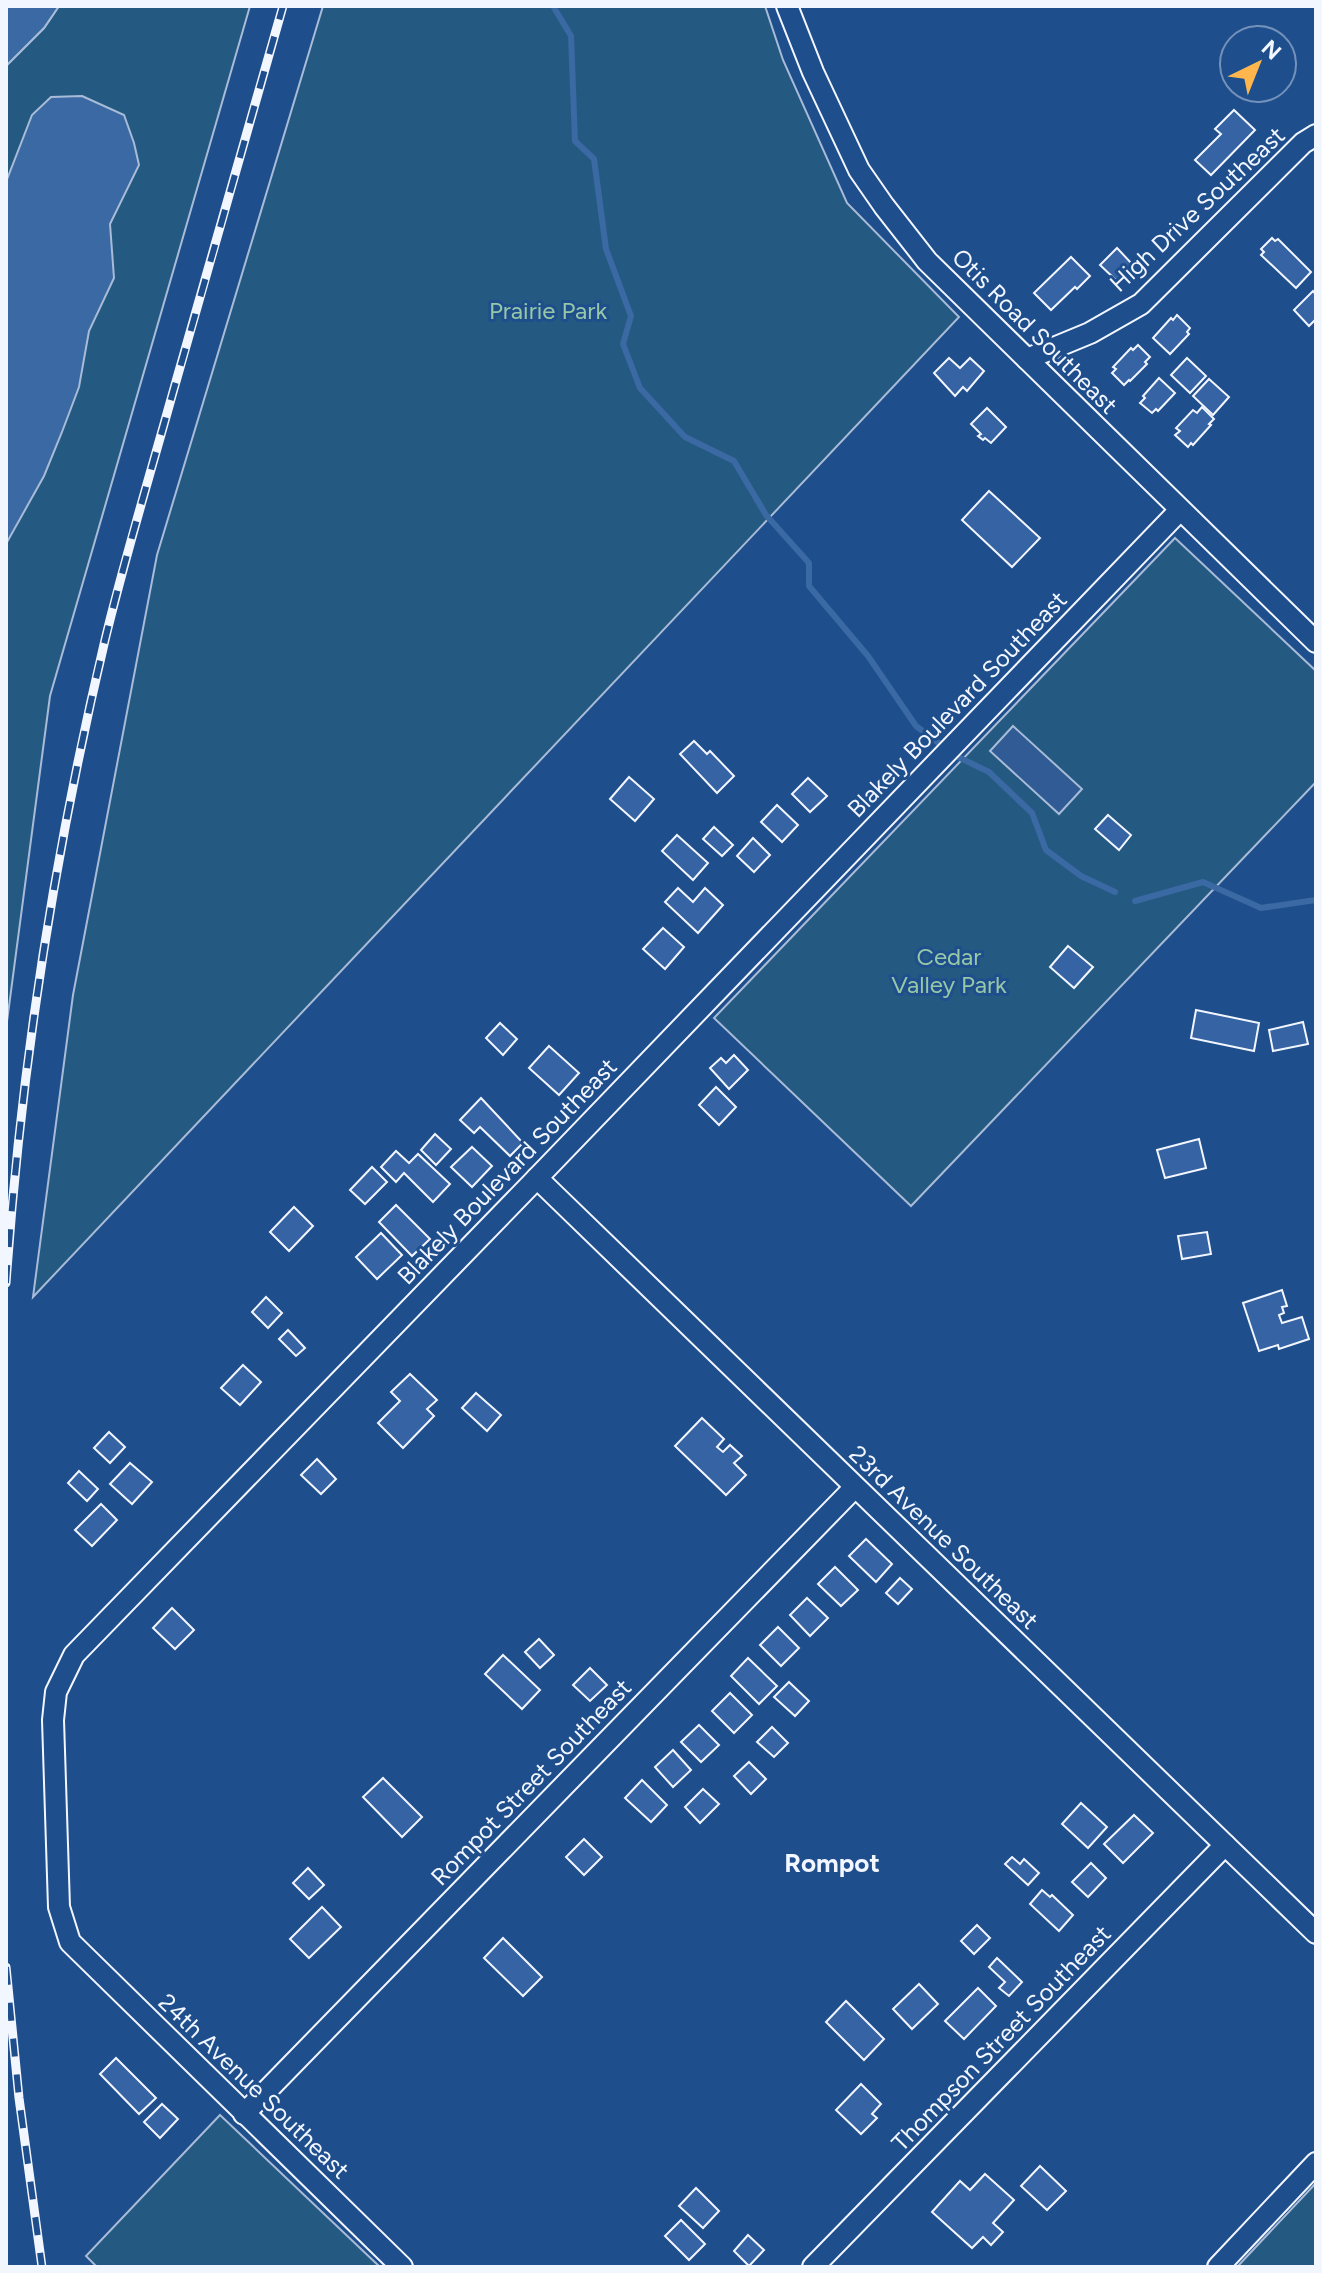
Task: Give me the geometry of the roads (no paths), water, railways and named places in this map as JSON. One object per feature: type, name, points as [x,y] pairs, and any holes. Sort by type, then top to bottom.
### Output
[{"type":"street","name":"Otis Road Southeast","points":[[787,6],[813,72],[859,170],[927,261],[1316,642]]},
{"type":"street","name":"High Drive Southeast","points":[[1027,359],[1090,333],[1141,304],[1303,143],[1316,135]]},
{"type":"street","name":"Blakely Boulevard Southeast","points":[[70,1942],[59,1907],[53,1720],[56,1692],[74,1655],[1180,510]]},
{"type":"street","name":"23rd Avenue Southeast","points":[[537,1178],[1316,1933]]},
{"type":"street","name":"Rompot Street Southeast","points":[[244,2114],[855,1487]]},
{"type":"street","name":"Thompson Street Southeast","points":[[813,2267],[1225,1845]]},
{"type":"street","name":"24th Avenue Southeast","points":[[70,1942],[402,2267]]},
{"type":"street","points":[[1218,2267],[1316,2163]]},
{"type":"waterway","points":[[553,6],[571,36],[575,141],[594,159],[606,249],[631,316],[623,344],[640,388],[685,437],[734,461],[766,515],[809,563],[809,586],[868,656],[916,726],[956,756],[989,772],[1032,813],[1046,850],[1081,876],[1115,892]]},
{"type":"waterway","points":[[1135,901],[1203,882],[1261,908],[1316,900]]},
{"type":"railway","points":[[6,1283],[21,1121],[42,960],[87,719],[129,547],[283,6]]},
{"type":"railway","points":[[6,1967],[19,2098],[42,2267]]},
{"type":"district","name":"Rompot","points":[[832,1863]]},
{"type":"park label","name":"Prairie Park","points":[[548,310]]},
{"type":"park label","name":"Cedar Valley Park","points":[[949,970]]}]
